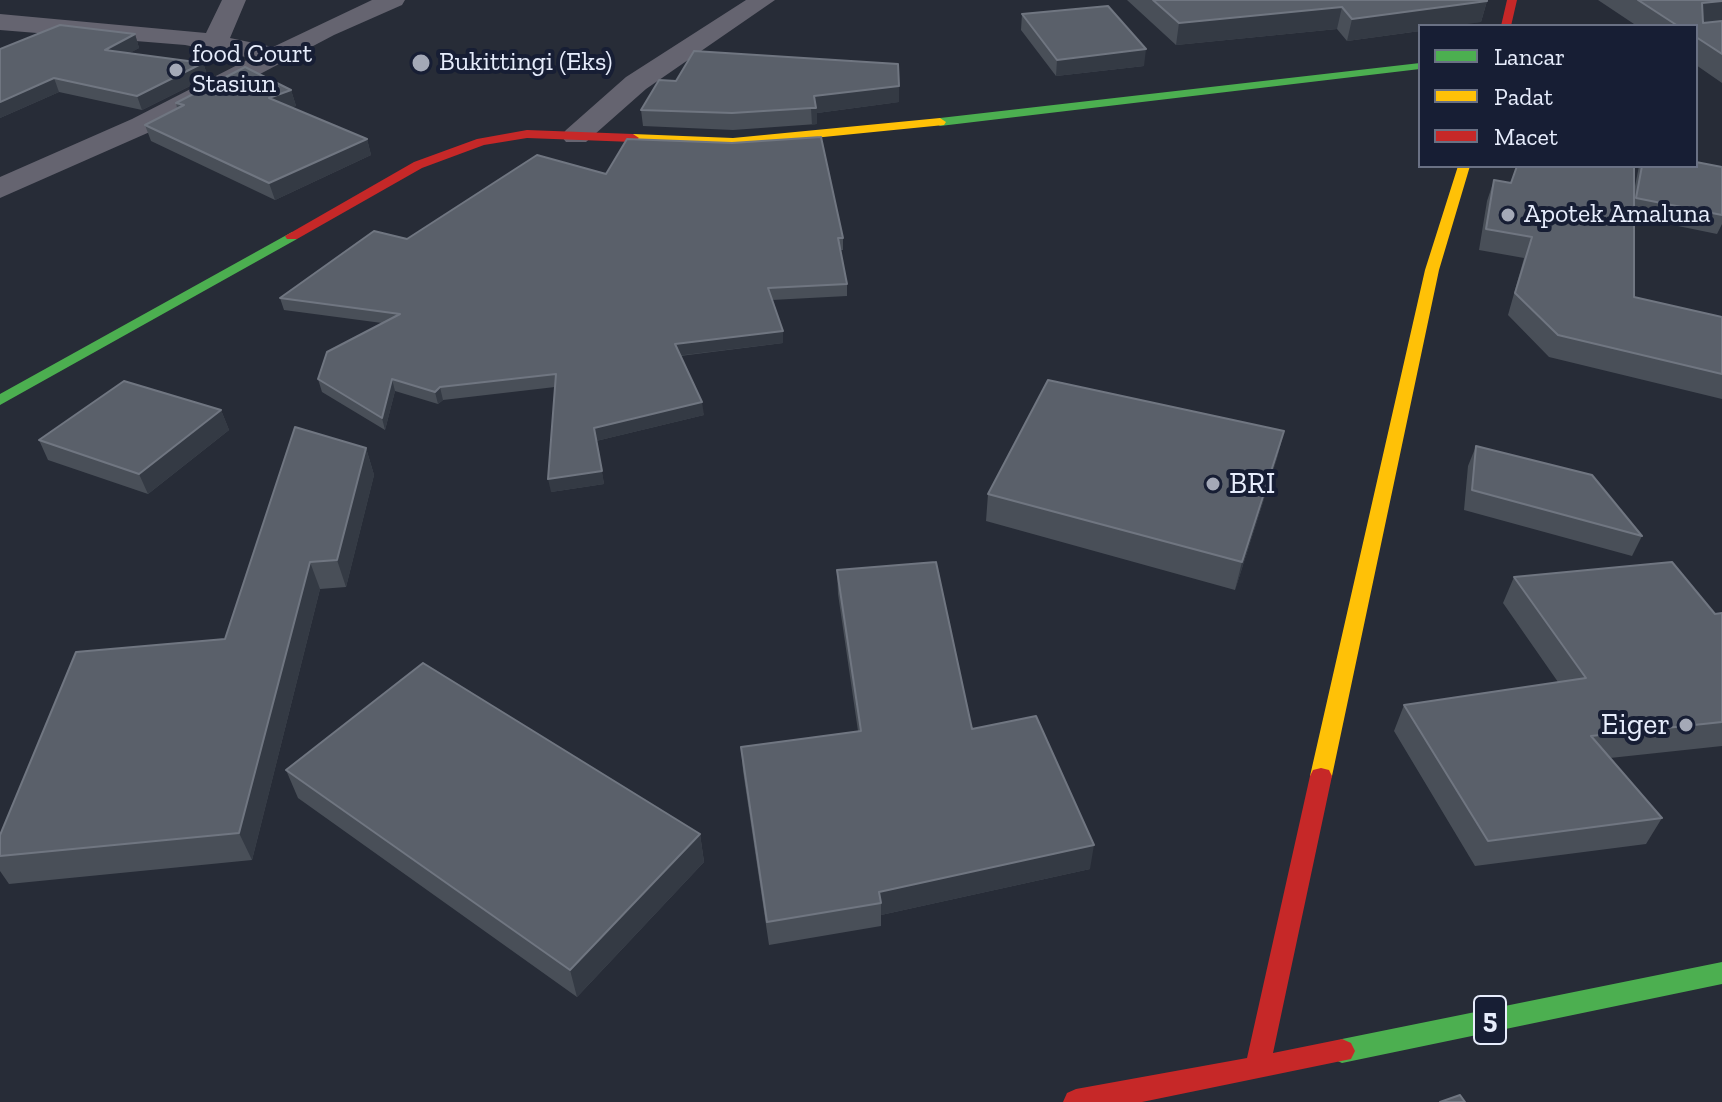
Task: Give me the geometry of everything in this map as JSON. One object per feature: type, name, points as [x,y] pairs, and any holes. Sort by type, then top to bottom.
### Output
[{"type":"main road","points":[[1506,24],[1512,0]]},
{"type":"main road","points":[[0,400],[418,165],[481,142],[527,134],[733,142],[812,137],[1418,66]]},
{"type":"main road","points":[[1076,1102],[1257,1068],[1432,270],[1463,168]]},
{"type":"main road","name":"5","points":[[1257,1068],[1722,973]]},
{"type":"street","points":[[6,23],[29,0]]},
{"type":"street","points":[[215,42],[234,0]]},
{"type":"street","points":[[0,189],[155,119],[325,30],[393,0]]},
{"type":"street","points":[[576,136],[636,83],[763,0]]},
{"type":"street","points":[[6,23],[215,42],[280,56]]},
{"type":"street","points":[[0,157],[38,173]]},
{"type":"building","points":[[1153,0],[1487,1],[1352,19],[1342,7],[1179,23]]},
{"type":"building","points":[[1638,0],[1722,0],[1702,3],[1703,23],[1722,21],[1722,54],[1698,38],[1698,24],[1675,24]]},
{"type":"building","points":[[1108,6],[1146,49],[1057,60],[1022,14]]},
{"type":"building","points":[[60,25],[135,34],[105,50],[203,63],[137,96],[54,78],[0,102],[0,49]]},
{"type":"building","points":[[694,51],[898,64],[899,86],[814,96],[816,108],[732,113],[641,110],[659,80],[676,81]]},
{"type":"building","points":[[245,67],[291,90],[269,98],[367,139],[269,183],[145,125],[184,105],[176,103]]},
{"type":"building","points":[[821,137],[843,238],[838,238],[847,284],[768,288],[783,331],[675,344],[702,402],[594,428],[602,471],[548,479],[556,374],[440,387],[435,392],[392,379],[382,418],[318,379],[327,352],[400,314],[280,298],[374,231],[407,239],[537,155],[606,174],[627,139],[732,143]]},
{"type":"building","points":[[1698,162],[1722,167],[1722,215],[1636,198],[1642,168],[1698,168]]},
{"type":"building","points":[[1516,168],[1634,168],[1634,297],[1722,317],[1722,374],[1558,335],[1515,293],[1532,237],[1486,229],[1494,180],[1511,183]]},
{"type":"building","points":[[1048,380],[1284,431],[1242,562],[988,494]]},
{"type":"building","points":[[124,381],[221,410],[139,474],[39,440]]},
{"type":"building","points":[[295,427],[366,448],[337,560],[310,562],[239,833],[0,856],[0,835],[76,652],[225,639]]},
{"type":"building","points":[[1476,446],[1592,475],[1642,536],[1472,490]]},
{"type":"building","points":[[936,562],[972,729],[1036,716],[1094,845],[879,892],[881,903],[767,922],[741,747],[861,731],[837,570]]},
{"type":"building","points":[[1672,562],[1715,614],[1722,613],[1722,722],[1591,736],[1662,818],[1488,841],[1404,705],[1586,678],[1514,577]]},
{"type":"building","points":[[423,663],[700,834],[570,970],[286,770]]},
{"type":"building","points":[[1460,1095],[1465,1102],[1440,1102]]},
{"type":"traffic: fast","points":[[940,122],[1418,66]]},
{"type":"traffic: fast","points":[[0,400],[292,236]]},
{"type":"traffic: fast","points":[[1342,1051],[1722,973]]},
{"type":"traffic: slow","points":[[633,138],[733,142],[940,122]]},
{"type":"traffic: slow","points":[[1321,776],[1432,270],[1463,168]]},
{"type":"traffic: jam","points":[[1506,24],[1512,0]]},
{"type":"traffic: jam","points":[[292,236],[418,165],[481,142],[527,134],[633,138]]},
{"type":"traffic: jam","points":[[1321,776],[1257,1068],[1342,1051]]},
{"type":"traffic: jam","points":[[1076,1102],[1257,1068]]},
{"type":"place","name":"Bukittingi (Eks)","points":[[421,63]]},
{"type":"place","name":"food Court Stasiun","points":[[176,70]]},
{"type":"place","name":"Apotek Amaluna","points":[[1508,215]]},
{"type":"place","name":"BRI","points":[[1213,484]]},
{"type":"place","name":"Eiger","points":[[1686,725]]}]
